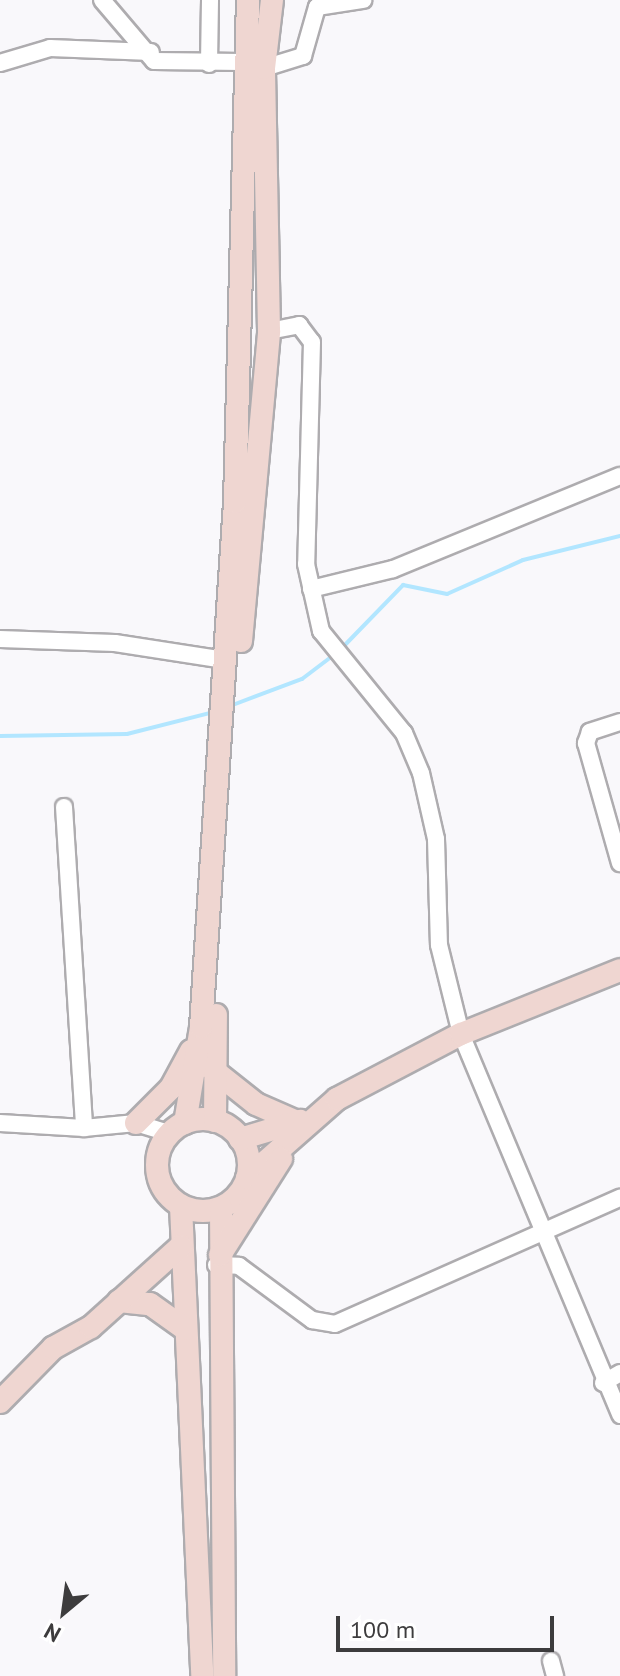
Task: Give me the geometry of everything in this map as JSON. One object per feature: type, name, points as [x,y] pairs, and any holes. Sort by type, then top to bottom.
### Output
[{"type":"main road","points":[[202,1676],[181,1227],[159,1179],[201,1027],[225,731],[240,352],[242,62],[248,0]]},
{"type":"main road","points":[[230,662],[269,331],[264,68],[272,0]]},
{"type":"main road","points":[[215,1121],[212,1069],[225,731]]},
{"type":"main road","points":[[75,1333],[84,1312],[181,1227],[221,1208],[302,1125],[461,1034],[620,970]]},
{"type":"main road","points":[[136,1123],[171,1088],[201,1027]]},
{"type":"main road","points":[[212,1069],[256,1104],[302,1125]]},
{"type":"main road","points":[[175,1128],[215,1121],[240,1139],[247,1178]]},
{"type":"main road","points":[[240,1139],[302,1125]]},
{"type":"main road","points":[[217,1262],[302,1125]]},
{"type":"main road","points":[[221,1208],[217,1262],[224,1676]]},
{"type":"main road","points":[[0,1402],[75,1333],[119,1301],[181,1227]]},
{"type":"main road","points":[[119,1301],[150,1304],[185,1329]]},
{"type":"street","points":[[102,0],[151,52],[154,61],[242,62]]},
{"type":"street","points":[[209,64],[210,0]]},
{"type":"street","points":[[264,68],[303,56],[317,7],[363,0]]},
{"type":"street","points":[[0,63],[50,48],[151,52]]},
{"type":"street","points":[[269,331],[299,325],[312,342],[305,499],[311,589],[321,631],[404,733],[421,773],[437,848],[439,945],[461,1034],[603,1383],[620,1415]]},
{"type":"street","points":[[311,589],[393,569],[620,476]]},
{"type":"street","points":[[0,639],[115,643],[230,662]]},
{"type":"street","points":[[620,722],[590,732],[586,743],[620,863]]},
{"type":"street","points":[[64,807],[84,1128]]},
{"type":"street","points":[[0,1123],[84,1128],[136,1123],[175,1128]]},
{"type":"street","points":[[217,1262],[239,1266],[312,1320],[335,1324],[539,1228],[620,1198]]},
{"type":"street","points":[[603,1383],[620,1373]]},
{"type":"waterway","points":[[342,648],[403,585],[447,594],[523,560],[620,536]]},
{"type":"waterway","points":[[230,706],[302,679],[335,654]]},
{"type":"waterway","points":[[0,736],[127,734],[214,712]]}]
